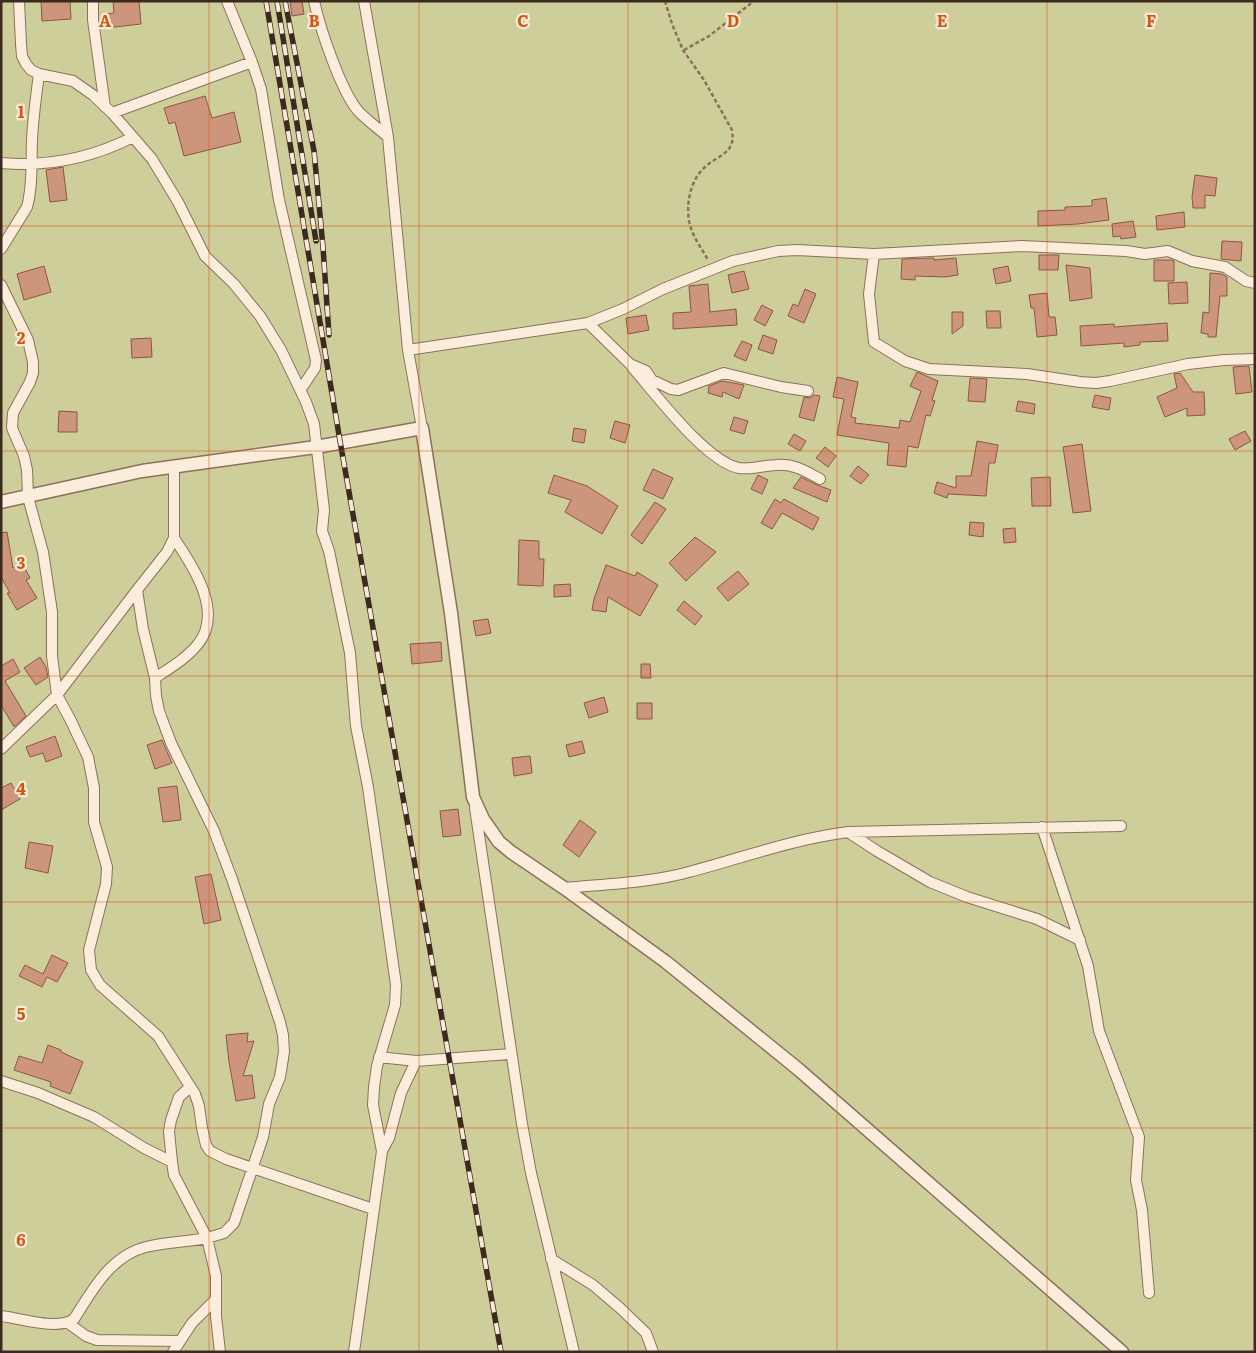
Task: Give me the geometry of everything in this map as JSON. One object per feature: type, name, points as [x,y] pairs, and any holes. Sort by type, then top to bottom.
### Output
[{"type":"street","points":[[19,1],[22,56],[31,70],[39,74],[73,81],[94,96],[109,110],[152,159],[178,202],[205,256],[234,284],[260,316],[281,350],[301,389],[314,424],[324,510],[322,530],[329,551],[350,653],[356,726],[368,787],[396,985],[395,1005],[375,1075],[373,1106],[382,1151]]},
{"type":"street","points":[[94,1],[94,20],[109,110]]},
{"type":"street","points":[[227,1],[252,62],[261,90],[279,200],[316,364],[301,389]]},
{"type":"street","points":[[314,1],[317,15],[344,86],[359,112],[388,137]]},
{"type":"street","points":[[364,1],[388,137],[408,350],[450,604],[473,797],[511,1054],[530,1165],[574,1352]]},
{"type":"street","points":[[109,110],[252,62]]},
{"type":"street","points":[[1,249],[27,206],[39,74]]},
{"type":"street","points":[[1,162],[46,163],[94,153],[116,146],[133,137]]},
{"type":"street","points":[[408,350],[588,323],[663,289],[733,261],[778,251],[797,250],[874,254],[1022,246],[1126,251],[1145,254],[1168,251],[1192,261],[1225,268],[1246,281],[1255,283]]},
{"type":"street","points":[[874,254],[869,294],[874,342],[905,361],[929,369],[1027,374],[1096,383],[1188,364],[1255,359]]},
{"type":"street","points":[[1,285],[28,340],[33,362],[30,382],[17,404],[12,422],[14,435],[21,446],[26,463],[28,497],[43,552],[48,582],[52,612],[52,656],[57,695],[88,757],[94,788],[94,822],[107,867],[106,884],[89,950],[91,970],[100,985],[158,1036],[195,1094],[200,1106],[206,1145],[210,1151],[253,1169],[373,1208]]},
{"type":"street","points":[[588,323],[630,364],[696,439],[722,461],[740,468],[758,468],[778,464],[791,466],[820,479]]},
{"type":"street","points":[[630,364],[646,371],[652,380],[671,389],[678,390],[724,373],[781,388],[808,391]]},
{"type":"street","points":[[1,502],[122,475],[316,447],[422,428]]},
{"type":"street","points":[[1,749],[57,695],[167,552],[174,538],[174,468]]},
{"type":"street","points":[[155,678],[199,643],[208,625],[208,614],[194,568],[174,538]]},
{"type":"street","points":[[68,1323],[74,1319],[103,1276],[117,1261],[137,1249],[148,1246],[186,1242],[224,1233],[234,1223],[264,1137],[269,1104],[282,1070],[284,1052],[283,1035],[277,1014],[226,863],[214,831],[165,728],[156,696],[155,678],[143,629],[137,590]]},
{"type":"street","points":[[473,797],[483,819],[499,842],[666,962],[798,1069],[1122,1352]]},
{"type":"street","points":[[564,888],[653,880],[688,873],[817,836],[848,832],[1121,826]]},
{"type":"street","points":[[1042,827],[1088,966],[1099,1031],[1139,1137],[1136,1180],[1142,1210],[1149,1294]]},
{"type":"street","points":[[848,832],[930,882],[968,897],[1038,920],[1080,940]]},
{"type":"street","points":[[379,1057],[416,1061],[511,1054]]},
{"type":"street","points":[[354,1352],[382,1151],[389,1138],[405,1084],[416,1061]]},
{"type":"street","points":[[1,1081],[94,1117],[144,1148],[172,1162]]},
{"type":"street","points":[[190,1087],[179,1098],[171,1120],[172,1162],[174,1174],[207,1238],[216,1276],[215,1300],[220,1352]]},
{"type":"street","points":[[551,1260],[593,1285],[620,1308],[646,1333],[653,1352]]},
{"type":"street","points":[[173,1352],[192,1323],[215,1300]]},
{"type":"street","points":[[1,1316],[35,1322],[68,1323],[86,1336],[97,1340],[179,1341]]},
{"type":"path","points":[[665,1],[683,50],[704,80],[732,130],[734,138],[726,153],[705,166],[698,174],[690,196],[688,209],[690,225],[710,270]]},
{"type":"path","points":[[683,50],[709,36],[754,1]]},
{"type":"green space","points":[[1,1],[1255,1],[1255,1352],[1,1352]]},
{"type":"building","points":[[41,1],[70,1],[71,19],[42,21]]},
{"type":"building","points":[[113,1],[139,1],[141,24],[106,28],[105,14],[114,13]]},
{"type":"building","points":[[290,1],[302,1],[304,14],[292,16]]},
{"type":"building","points":[[205,96],[212,118],[234,112],[241,142],[184,156],[175,122],[169,124],[164,108]]},
{"type":"building","points":[[63,167],[67,200],[50,202],[46,170]]},
{"type":"building","points":[[1195,175],[1217,178],[1215,196],[1205,195],[1205,208],[1193,208],[1192,197]]},
{"type":"building","points":[[1106,198],[1109,220],[1038,226],[1038,211],[1092,206],[1092,200]]},
{"type":"building","points":[[1184,212],[1185,227],[1157,230],[1156,216]]},
{"type":"building","points":[[1133,221],[1136,237],[1121,239],[1120,236],[1113,237],[1112,224]]},
{"type":"building","points":[[1222,241],[1242,242],[1241,261],[1221,259]]},
{"type":"building","points":[[1039,255],[1059,255],[1058,270],[1039,270]]},
{"type":"building","points":[[934,258],[934,260],[956,258],[958,275],[945,277],[915,276],[915,280],[901,279],[902,259]]},
{"type":"building","points":[[1154,260],[1174,261],[1174,281],[1154,281]]},
{"type":"building","points":[[1066,265],[1090,268],[1092,298],[1070,301]]},
{"type":"building","points":[[44,266],[51,292],[24,300],[17,274]]},
{"type":"building","points":[[1008,266],[1011,281],[996,284],[993,269]]},
{"type":"building","points":[[744,271],[749,289],[732,293],[728,275]]},
{"type":"building","points":[[1210,273],[1222,274],[1227,277],[1227,296],[1220,296],[1216,337],[1208,337],[1208,334],[1201,333],[1203,312],[1209,313]]},
{"type":"building","points":[[1187,282],[1188,303],[1169,304],[1168,283]]},
{"type":"building","points":[[708,284],[710,312],[736,309],[737,325],[673,329],[673,313],[691,312],[689,286]]},
{"type":"building","points":[[805,289],[816,294],[804,323],[788,316],[793,304],[798,306]]},
{"type":"building","points":[[1047,293],[1049,317],[1055,317],[1057,335],[1037,337],[1034,308],[1031,308],[1029,295]]},
{"type":"building","points":[[762,305],[773,311],[765,326],[754,320]]},
{"type":"building","points":[[986,311],[1000,311],[1001,328],[987,328]]},
{"type":"building","points":[[952,312],[963,312],[963,326],[952,334]]},
{"type":"building","points":[[646,315],[649,330],[628,334],[626,318]]},
{"type":"building","points":[[1167,323],[1168,341],[1140,342],[1140,345],[1124,347],[1124,343],[1081,346],[1080,326],[1114,324],[1114,327]]},
{"type":"building","points":[[763,335],[777,340],[773,354],[758,349]]},
{"type":"building","points":[[151,338],[152,357],[132,358],[131,339]]},
{"type":"building","points":[[742,341],[752,345],[746,361],[734,356]]},
{"type":"building","points":[[1249,366],[1252,392],[1236,394],[1233,367]]},
{"type":"building","points":[[917,372],[938,381],[932,400],[935,401],[930,416],[926,415],[918,448],[908,446],[906,467],[887,465],[889,443],[837,435],[844,399],[833,397],[837,377],[858,382],[851,417],[856,418],[855,423],[899,428],[900,420],[910,422],[921,391],[910,386]]},
{"type":"building","points":[[1180,373],[1193,392],[1204,392],[1205,415],[1187,416],[1187,408],[1165,417],[1157,397],[1177,388],[1174,374]]},
{"type":"building","points":[[970,378],[987,379],[985,402],[968,401]]},
{"type":"building","points":[[722,381],[744,385],[739,399],[723,392],[722,397],[708,393],[709,386]]},
{"type":"building","points":[[814,395],[820,396],[814,421],[799,417],[804,397],[810,398]]},
{"type":"building","points":[[1095,395],[1111,398],[1109,410],[1092,407]]},
{"type":"building","points":[[1018,401],[1035,404],[1034,414],[1016,411]]},
{"type":"building","points":[[59,411],[77,412],[77,432],[58,432]]},
{"type":"building","points":[[734,417],[748,421],[744,434],[730,430]]},
{"type":"building","points":[[615,421],[630,425],[625,443],[610,438]]},
{"type":"building","points":[[574,428],[586,430],[584,443],[572,441]]},
{"type":"building","points":[[1245,431],[1251,441],[1235,450],[1229,439]]},
{"type":"building","points":[[794,434],[806,441],[800,451],[788,444]]},
{"type":"building","points":[[977,441],[998,445],[995,463],[989,463],[986,496],[948,494],[947,498],[934,493],[937,482],[956,488],[956,476],[971,476]]},
{"type":"building","points":[[1082,444],[1091,511],[1073,513],[1063,447]]},
{"type":"building","points":[[825,447],[836,456],[828,467],[816,458]]},
{"type":"building","points":[[858,466],[869,475],[861,484],[850,476]]},
{"type":"building","points":[[653,469],[673,478],[663,499],[643,490]]},
{"type":"building","points":[[554,475],[587,486],[618,506],[602,534],[565,512],[571,500],[548,493]]},
{"type":"building","points":[[758,475],[768,480],[762,494],[751,489]]},
{"type":"building","points":[[801,477],[831,490],[827,502],[793,488]]},
{"type":"building","points":[[1050,477],[1051,506],[1032,506],[1031,478]]},
{"type":"building","points":[[775,499],[781,503],[784,499],[819,518],[813,530],[782,513],[772,529],[761,523]]},
{"type":"building","points":[[655,502],[666,509],[642,544],[631,535]]},
{"type":"building","points":[[970,522],[984,523],[983,537],[969,535]]},
{"type":"building","points":[[1015,528],[1016,542],[1004,543],[1003,529]]},
{"type":"building","points":[[7,532],[13,568],[22,563],[30,578],[26,580],[37,598],[17,610],[7,593],[10,593],[1,577],[1,533]]},
{"type":"building","points":[[695,537],[716,552],[686,581],[669,563]]},
{"type":"building","points":[[519,540],[539,541],[539,559],[544,559],[543,586],[518,585]]},
{"type":"building","points":[[606,565],[635,576],[637,572],[658,585],[640,616],[608,597],[606,612],[592,610]]},
{"type":"building","points":[[738,571],[749,584],[728,601],[717,588]]},
{"type":"building","points":[[570,584],[571,596],[554,597],[554,585]]},
{"type":"building","points":[[684,601],[702,616],[695,625],[677,610]]},
{"type":"building","points":[[488,619],[491,633],[476,636],[473,621]]},
{"type":"building","points":[[441,642],[442,661],[412,664],[410,644]]},
{"type":"building","points":[[40,657],[46,667],[48,677],[36,685],[24,668]]},
{"type":"building","points":[[13,659],[20,672],[5,681],[26,716],[14,727],[1,705],[1,666]]},
{"type":"building","points":[[641,664],[650,664],[651,678],[641,678]]},
{"type":"building","points":[[604,697],[608,712],[589,718],[584,703]]},
{"type":"building","points":[[637,703],[652,703],[652,719],[637,719]]},
{"type":"building","points":[[55,736],[62,756],[46,762],[43,753],[30,757],[26,747]]},
{"type":"building","points":[[162,740],[172,763],[155,769],[147,745]]},
{"type":"building","points":[[582,741],[585,753],[569,757],[566,745]]},
{"type":"building","points":[[530,756],[532,773],[514,776],[512,758]]},
{"type":"building","points":[[11,783],[20,799],[1,810],[1,788]]},
{"type":"building","points":[[177,786],[181,820],[163,822],[158,788]]},
{"type":"building","points":[[458,809],[461,835],[443,837],[440,811]]},
{"type":"building","points":[[580,820],[596,832],[579,857],[563,845]]},
{"type":"building","points":[[29,842],[53,846],[48,873],[25,868]]},
{"type":"building","points":[[211,874],[221,920],[204,924],[195,877]]},
{"type":"building","points":[[52,955],[68,963],[57,982],[47,977],[42,987],[19,976],[25,965],[43,974]]},
{"type":"building","points":[[248,1033],[247,1042],[254,1041],[243,1076],[252,1075],[255,1098],[236,1101],[226,1035]]},
{"type":"building","points":[[48,1045],[83,1062],[70,1094],[50,1086],[51,1082],[14,1070],[19,1056],[42,1063]]},
{"type":"railway","points":[[266,1],[340,441],[501,1352]]},
{"type":"railway","points":[[277,1],[316,241]]},
{"type":"railway","points":[[285,1],[314,151],[329,335]]}]
